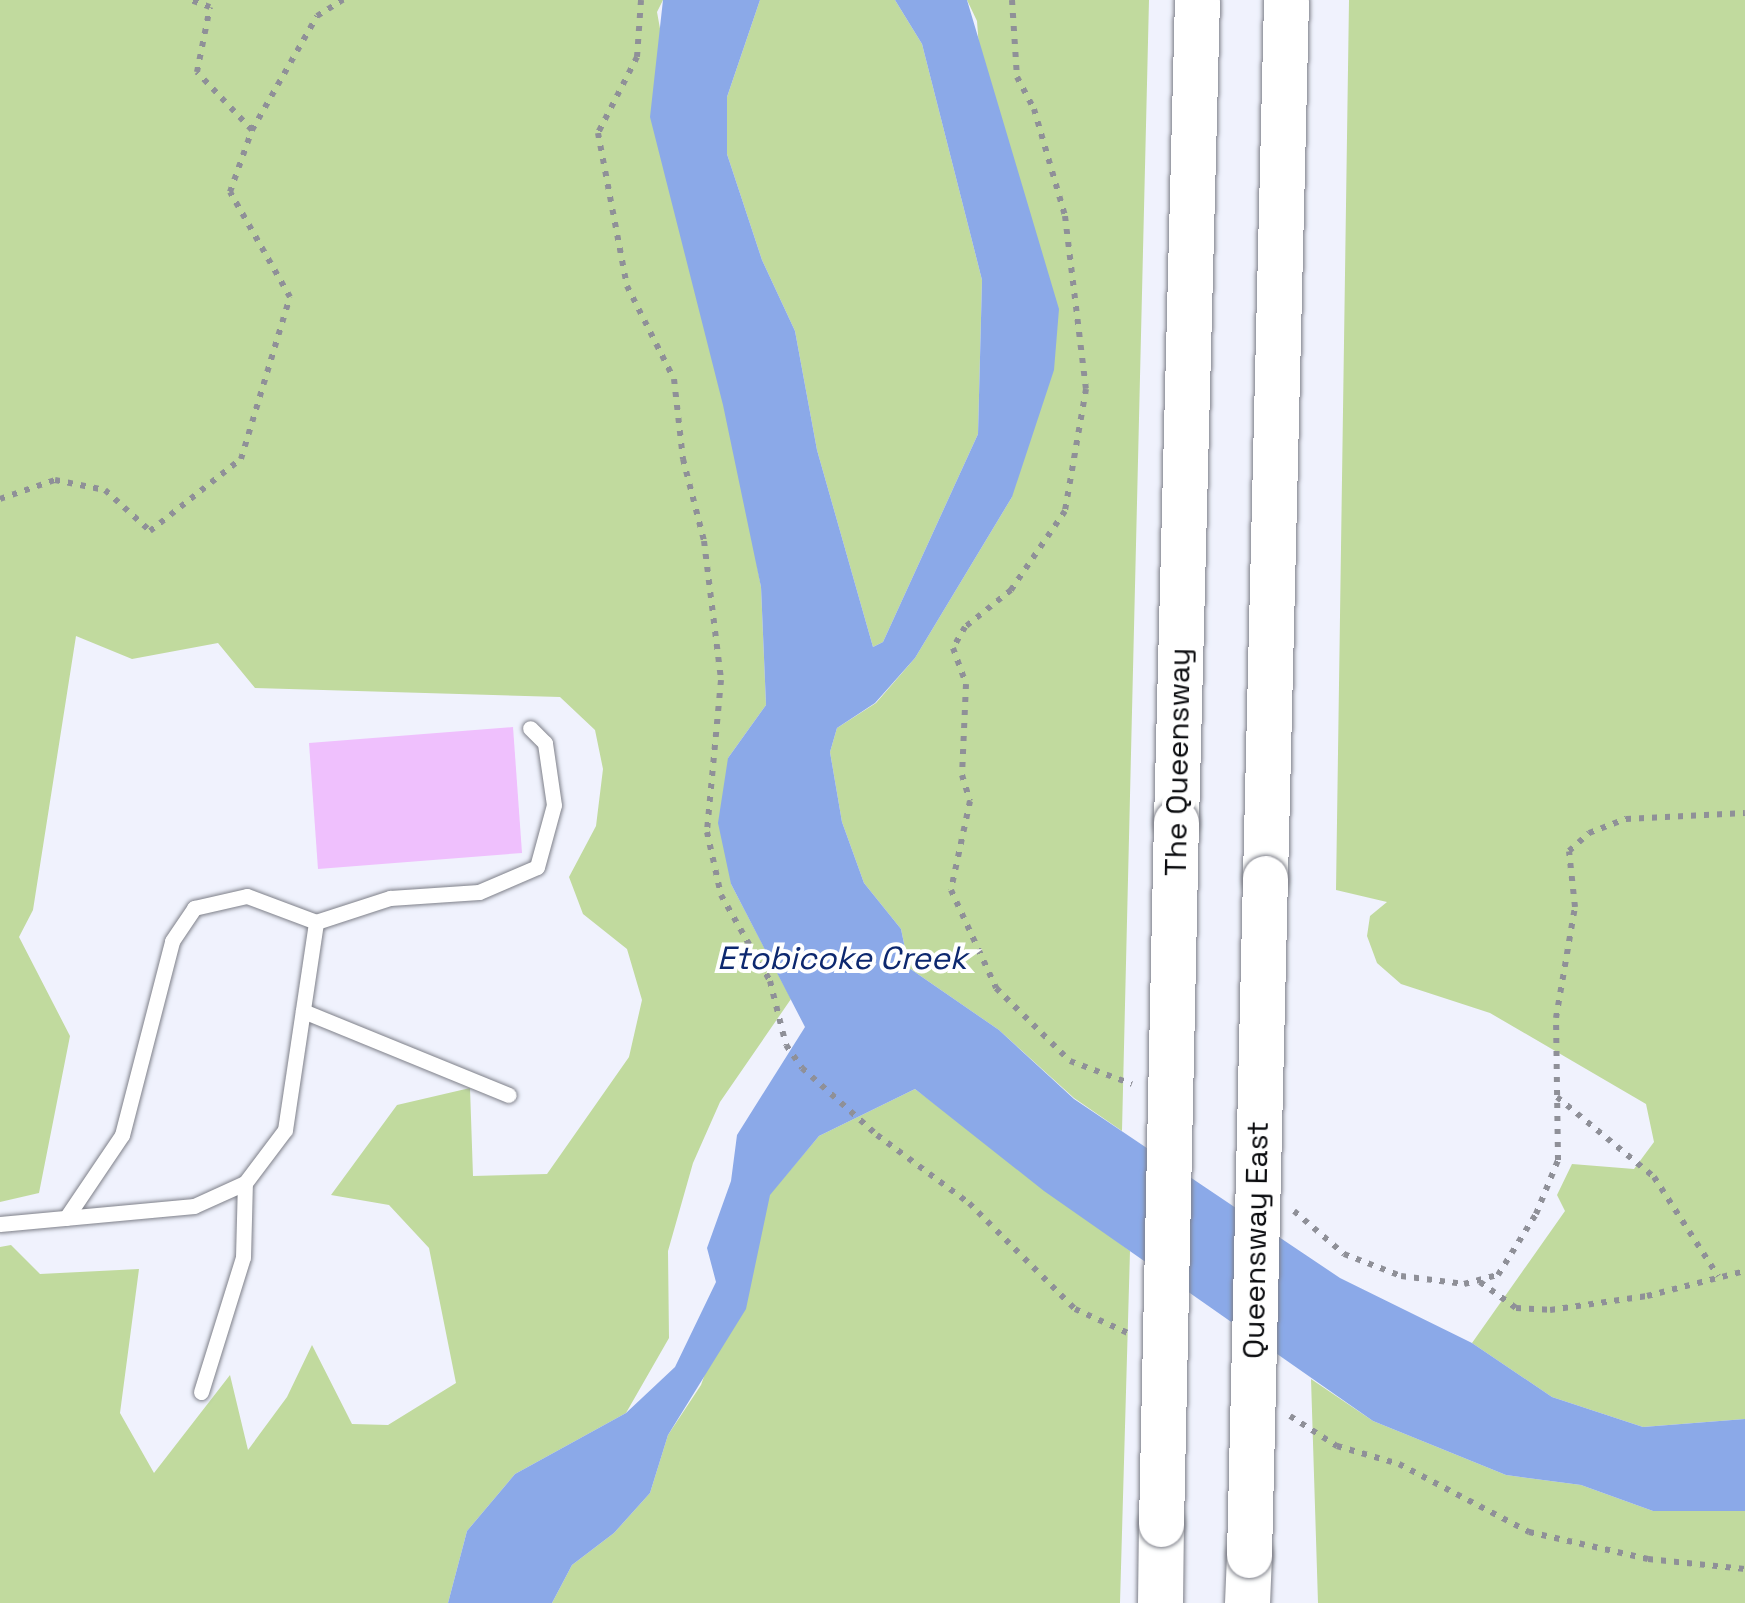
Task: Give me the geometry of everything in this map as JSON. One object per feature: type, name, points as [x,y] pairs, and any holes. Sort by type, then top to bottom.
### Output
[{"type":"main road","name":"The Queensway","points":[[1160,1603],[1197,0]]},
{"type":"main road","name":"Queensway East","points":[[1247,1603],[1286,0]]},
{"type":"lane","points":[[66,1218],[122,1135],[172,941],[194,908],[247,896],[316,922],[390,898],[479,892],[537,867],[554,805],[545,743],[530,728]]},
{"type":"lane","points":[[0,1224],[194,1206],[245,1184],[285,1130],[316,922]]},
{"type":"lane","points":[[303,1012],[509,1095]]},
{"type":"lane","points":[[201,1392],[243,1257],[245,1184]]},
{"type":"path","points":[[191,0],[212,3],[197,72],[252,130]]},
{"type":"path","points":[[0,499],[54,480],[105,490],[150,531],[241,460],[290,297],[230,192],[252,130],[317,16],[343,0]]},
{"type":"path","points":[[641,0],[637,57],[598,132],[627,286],[674,379],[683,458],[704,541],[721,680],[708,832],[721,895],[770,981],[786,1045],[802,1068],[877,1135],[970,1203],[1075,1309],[1140,1338]]},
{"type":"path","points":[[1556,1096],[1654,1177],[1718,1276]]},
{"type":"path","points":[[1480,1282],[1516,1308],[1550,1310],[1647,1296],[1745,1271]]},
{"type":"path","points":[[1271,1404],[1337,1446],[1399,1464],[1529,1532],[1648,1559],[1745,1569]]},
{"type":"green space","points":[[0,0],[663,0],[657,12],[761,587],[766,705],[728,758],[731,884],[791,999],[720,1102],[693,1163],[668,1251],[669,1338],[626,1413],[515,1474],[467,1531],[448,1603],[0,1603],[0,1247],[11,1245],[40,1274],[139,1269],[120,1413],[154,1473],[230,1375],[248,1450],[287,1397],[312,1345],[352,1424],[388,1425],[456,1383],[429,1248],[389,1205],[331,1195],[397,1105],[470,1088],[473,1176],[547,1174],[629,1057],[642,1000],[627,949],[583,914],[569,877],[596,826],[603,769],[595,730],[560,697],[255,688],[218,643],[132,659],[76,636],[33,910],[19,937],[70,1036],[39,1193],[0,1202]]},
{"type":"green space","points":[[760,0],[895,0],[922,44],[982,280],[978,434],[883,642],[873,647],[817,450],[795,331],[762,260],[727,154],[727,97]]},
{"type":"green space","points":[[967,0],[1149,0],[1122,1131],[1074,1098],[999,1030],[909,968],[901,929],[864,883],[842,822],[830,752],[837,728],[876,703],[915,658],[1012,497],[977,21]]},
{"type":"green space","points":[[1349,0],[1745,0],[1745,1419],[1643,1427],[1552,1397],[1472,1343],[1565,1211],[1557,1195],[1572,1164],[1634,1169],[1654,1142],[1646,1104],[1490,1013],[1401,984],[1377,963],[1367,936],[1370,916],[1387,902],[1336,890]]},
{"type":"green space","points":[[915,1089],[1130,1251],[1120,1603],[552,1603],[572,1565],[614,1533],[650,1493],[668,1435],[701,1385],[769,1195],[819,1136]]},
{"type":"green space","points":[[1311,1379],[1373,1421],[1506,1475],[1581,1485],[1653,1511],[1745,1511],[1745,1603],[1318,1603]]},
{"type":"water","name":"Etobicoke Creek","points":[[663,0],[760,0],[727,97],[727,154],[762,260],[795,331],[817,450],[873,647],[883,642],[978,434],[982,280],[922,44],[895,0],[967,0],[1059,309],[1054,370],[1012,497],[915,658],[875,703],[837,728],[830,752],[842,822],[864,883],[901,929],[909,968],[999,1030],[1074,1099],[1340,1278],[1472,1343],[1552,1397],[1643,1427],[1745,1419],[1745,1511],[1653,1511],[1581,1485],[1506,1475],[1373,1421],[1044,1191],[915,1089],[819,1136],[770,1195],[746,1309],[668,1435],[650,1493],[614,1533],[572,1565],[552,1603],[448,1603],[467,1531],[515,1474],[626,1413],[675,1367],[716,1282],[707,1248],[731,1181],[737,1135],[805,1027],[731,884],[718,823],[728,758],[766,705],[761,587],[723,405],[650,117]]},
{"type":"building","points":[[513,727],[522,853],[318,869],[309,743]]}]
